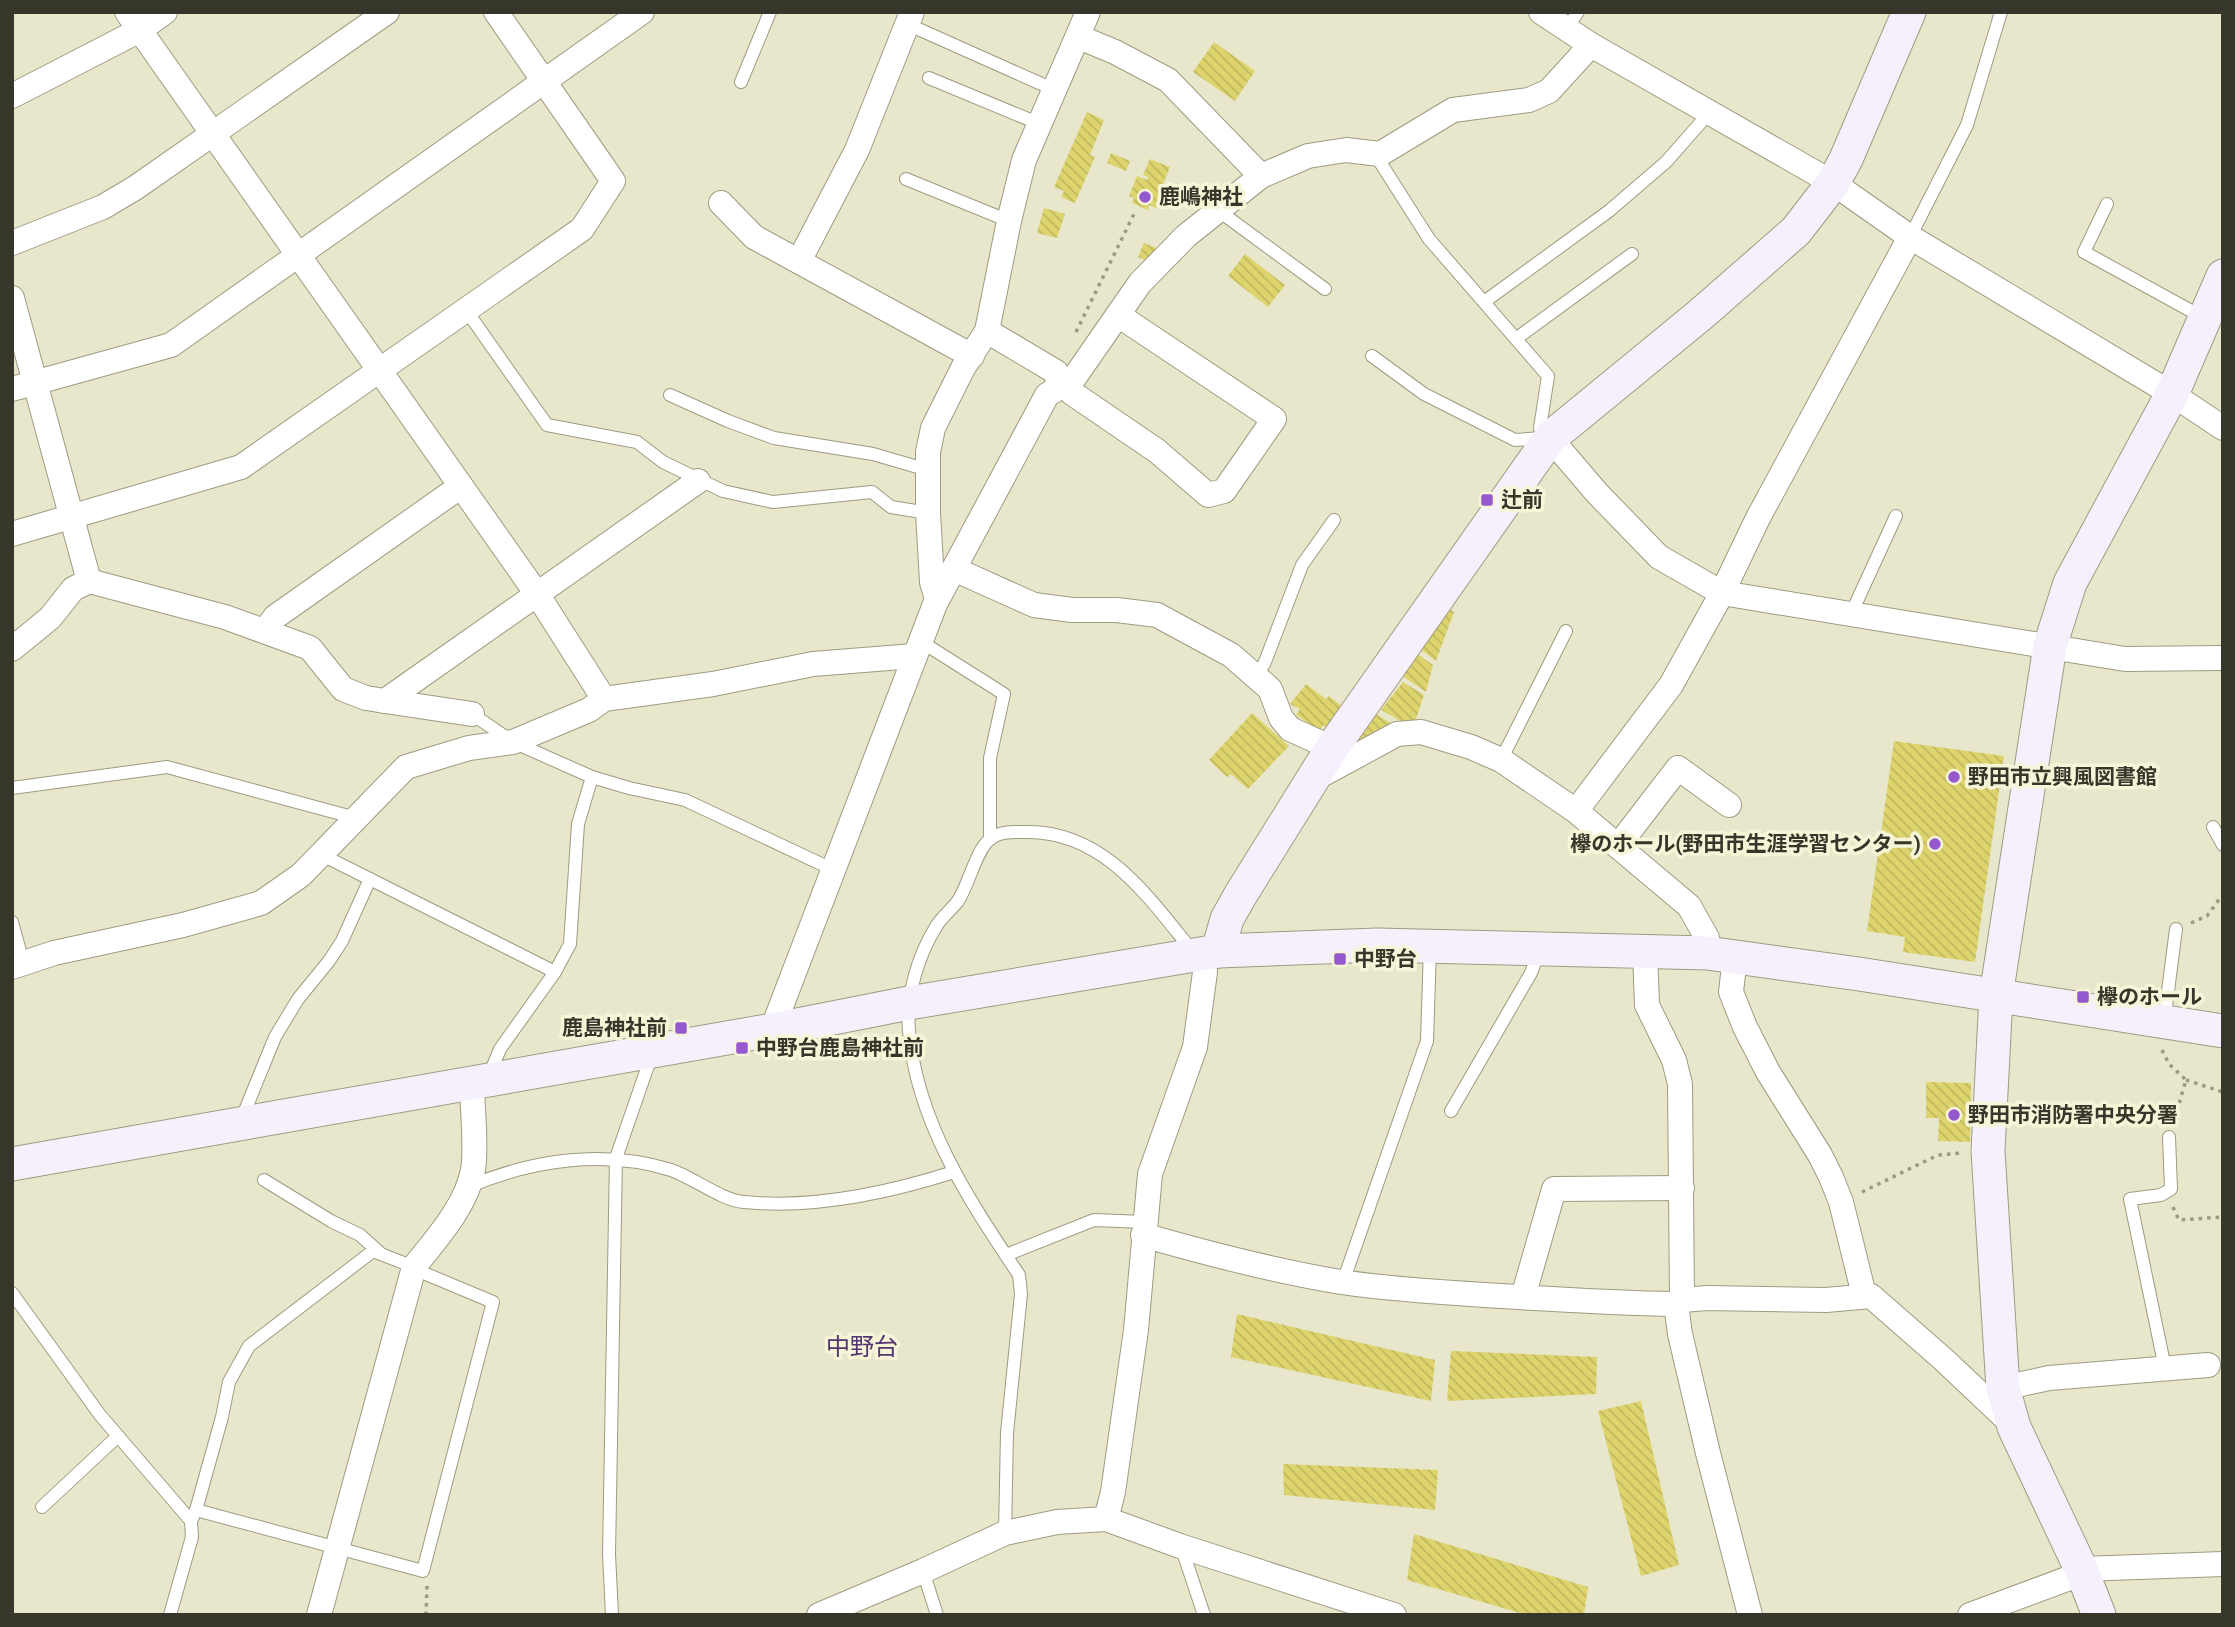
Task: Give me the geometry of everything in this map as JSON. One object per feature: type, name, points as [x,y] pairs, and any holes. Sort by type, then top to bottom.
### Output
[{"type":"street","points":[[12,96],[134,21],[164,12]]},
{"type":"street","points":[[12,243],[103,207],[135,188],[387,12]]},
{"type":"street","points":[[12,534],[241,467],[582,229],[613,181],[496,12]]},
{"type":"street","points":[[12,389],[171,345],[642,12]]},
{"type":"street","points":[[937,599],[932,582],[928,513],[928,452],[933,428],[986,331],[1024,160],[1088,12]]},
{"type":"street","points":[[1541,12],[1572,21],[1591,44],[1833,183],[1910,237],[2172,394],[2223,428]]},
{"type":"street","points":[[1105,1519],[1113,1492],[1136,1330],[1150,1174],[1195,1047],[1205,952],[1332,748],[1550,438],[1700,315],[1796,231],[1833,183],[1846,159],[1909,12]]},
{"type":"street","points":[[799,261],[857,150],[909,18]]},
{"type":"street","points":[[134,21],[537,594],[604,699]]},
{"type":"street","points":[[1079,37],[1115,52],[1168,80],[1261,176]]},
{"type":"street","points":[[772,1030],[937,599],[1047,395],[1074,378],[1150,274],[1186,236],[1261,176],[1308,156],[1346,150],[1380,154],[1453,110],[1530,100],[1549,91],[1591,44]]},
{"type":"street","points":[[721,203],[754,237],[972,356]]},
{"type":"street","points":[[1576,811],[1671,685],[1910,237]]},
{"type":"street","points":[[2099,1615],[2082,1571],[2014,1427],[2003,1388],[1988,1151],[1996,996],[2050,646],[2070,583],[2172,394],[2223,276]]},
{"type":"street","points":[[12,298],[89,581]]},
{"type":"street","points":[[986,331],[1056,372],[1063,386],[1157,450],[1208,495],[1224,491],[1274,419],[1118,315]]},
{"type":"street","points":[[1550,438],[1597,493],[1659,557],[1722,593],[2125,659],[2223,658]]},
{"type":"street","points":[[385,701],[698,481]]},
{"type":"street","points":[[265,631],[275,617],[461,486]]},
{"type":"street","points":[[954,569],[1034,605],[1157,615],[1231,655],[1269,689],[1281,718],[1290,729],[1332,748]]},
{"type":"street","points":[[12,649],[50,618],[73,589],[89,581],[225,617],[310,648],[343,689],[366,698],[472,714]]},
{"type":"street","points":[[17,964],[54,953],[183,925],[261,903],[301,875],[406,767],[469,748],[513,742],[589,710],[604,699],[713,684],[813,664],[917,648]]},
{"type":"street","points":[[1313,780],[1397,734],[1421,732],[1471,747],[1500,760],[1576,811],[1689,906],[1707,938],[1721,955],[1731,992],[1745,1027],[1768,1072],[1820,1155],[1841,1202],[1864,1295]]},
{"type":"street","points":[[1618,846],[1678,768],[1729,806]]},
{"type":"street","points":[[12,1164],[1205,952],[1323,945],[1721,955],[2223,1031]]},
{"type":"street","points":[[1645,952],[1647,1005],[1674,1060],[1680,1084],[1681,1334],[1708,1453],[1750,1615]]},
{"type":"street","points":[[319,1615],[414,1268],[446,1226],[468,1187],[473,1168],[480,1081]]},
{"type":"street","points":[[1523,1297],[1555,1189],[1682,1188]]},
{"type":"street","points":[[1144,1229],[1229,1259],[1343,1282],[1423,1291],[1679,1302],[1826,1300],[1871,1296],[1943,1359],[2014,1427]]},
{"type":"street","points":[[2003,1388],[2049,1378],[2208,1365]]},
{"type":"street","points":[[819,1615],[923,1572],[1005,1533],[1057,1522],[1105,1519],[1394,1615]]},
{"type":"street","points":[[1970,1615],[2082,1571],[2223,1564]]},
{"type":"lane","points":[[741,82],[770,12]]},
{"type":"lane","points":[[1910,237],[1967,125],[2001,12]]},
{"type":"lane","points":[[909,18],[1055,90]]},
{"type":"lane","points":[[929,78],[1040,124]]},
{"type":"lane","points":[[1483,302],[1618,203],[1666,162],[1710,112]]},
{"type":"lane","points":[[1380,154],[1380,162],[1429,239],[1548,376],[1540,428],[1550,438]]},
{"type":"lane","points":[[906,179],[1009,221]]},
{"type":"lane","points":[[2107,204],[2084,252],[2205,318]]},
{"type":"lane","points":[[1219,211],[1325,289]]},
{"type":"lane","points":[[1517,338],[1632,254]]},
{"type":"lane","points":[[466,310],[547,425],[637,442],[663,462],[723,491],[773,502],[872,492],[891,507],[928,513]]},
{"type":"lane","points":[[1372,356],[1424,394],[1515,440],[1550,438]]},
{"type":"lane","points":[[670,395],[774,438],[873,454],[928,470]]},
{"type":"lane","points":[[1851,614],[1896,516]]},
{"type":"lane","points":[[1257,676],[1265,662],[1302,565],[1334,520]]},
{"type":"lane","points":[[1500,760],[1566,631]]},
{"type":"lane","points":[[917,648],[1004,694],[990,758],[990,839]]},
{"type":"lane","points":[[472,714],[513,742],[592,777],[696,804],[834,870]]},
{"type":"lane","points":[[12,788],[167,767],[356,818]]},
{"type":"lane","points":[[480,1081],[499,1049],[555,972],[570,944],[578,824],[592,777]]},
{"type":"lane","points":[[2213,827],[2223,845]]},
{"type":"lane","points":[[1005,1533],[1007,1433],[1021,1294],[1019,1275],[954,1172],[921,1097],[909,1032],[909,1003],[916,973],[929,940],[970,879],[980,852],[990,839],[1006,832],[1035,831],[1066,836],[1097,851],[1133,881],[1205,952]]},
{"type":"lane","points":[[320,854],[555,972]]},
{"type":"lane","points":[[240,1123],[275,1037],[298,999],[342,941],[370,880]]},
{"type":"lane","points":[[12,922],[17,964]]},
{"type":"lane","points":[[2164,1022],[2176,929]]},
{"type":"lane","points":[[1343,1282],[1427,1041],[1430,946]]},
{"type":"lane","points":[[1451,1111],[1531,973],[1540,949]]},
{"type":"lane","points":[[612,1615],[609,1555],[616,1158],[653,1050]]},
{"type":"lane","points":[[2165,1368],[2130,1199],[2161,1195],[2171,1189],[2169,1137]]},
{"type":"lane","points":[[468,1187],[512,1172],[558,1161],[616,1158],[672,1170],[740,1202],[810,1204],[954,1172]]},
{"type":"lane","points":[[264,1180],[360,1236],[380,1253]]},
{"type":"lane","points":[[1006,1255],[1094,1220],[1144,1229]]},
{"type":"lane","points":[[12,1293],[118,1436],[193,1516],[423,1571],[493,1302],[373,1251],[249,1346],[229,1382],[222,1417],[193,1516],[192,1537],[170,1615]]},
{"type":"lane","points":[[42,1507],[118,1436]]},
{"type":"lane","points":[[1181,1546],[1205,1615]]},
{"type":"lane","points":[[923,1572],[937,1615]]},
{"type":"path","points":[[1074,334],[1136,210]]},
{"type":"path","points":[[2176,929],[2207,916],[2223,894]]},
{"type":"path","points":[[2164,1022],[2162,1048],[2169,1064],[2186,1080],[2223,1092]]},
{"type":"path","points":[[2169,1137],[2186,1080]]},
{"type":"path","points":[[1841,1202],[1938,1155],[1988,1151]]},
{"type":"path","points":[[2167,1192],[2179,1220],[2223,1217]]},
{"type":"path","points":[[423,1571],[427,1577],[426,1615]]},
{"type":"building","points":[[1214,42],[1255,71],[1235,101],[1193,72]]},
{"type":"building","points":[[1087,112],[1104,120],[1090,155],[1095,157],[1075,203],[1061,197],[1064,191],[1054,187]]},
{"type":"building","points":[[1111,153],[1130,161],[1126,171],[1107,163]]},
{"type":"building","points":[[1150,159],[1170,167],[1163,184],[1158,184],[1165,187],[1157,208],[1149,205],[1148,210],[1132,203],[1134,198],[1129,196],[1137,176],[1147,180],[1148,177],[1143,175]]},
{"type":"building","points":[[1044,208],[1065,214],[1057,238],[1037,233]]},
{"type":"building","points":[[1144,243],[1156,248],[1150,262],[1138,257]]},
{"type":"building","points":[[1245,254],[1285,285],[1268,307],[1228,276]]},
{"type":"building","points":[[1448,608],[1454,612],[1436,661],[1420,649]]},
{"type":"building","points":[[1416,653],[1433,665],[1426,692],[1401,675]]},
{"type":"building","points":[[1403,682],[1424,695],[1413,728],[1381,710]]},
{"type":"building","points":[[1306,684],[1326,699],[1329,696],[1343,707],[1328,728],[1323,725],[1320,731],[1296,715],[1300,709],[1290,704]]},
{"type":"building","points":[[1252,713],[1289,746],[1248,789],[1231,774],[1227,777],[1209,760]]},
{"type":"building","points":[[1374,713],[1397,727],[1350,748]]},
{"type":"building","name":"欅のホール(野田市生涯学習センター)","points":[[1894,741],[2004,756],[1975,962],[1903,952],[1905,937],[1867,931]]},
{"type":"building","points":[[1926,1082],[1971,1083],[1970,1142],[1938,1141],[1939,1118],[1926,1118]]},
{"type":"building","points":[[1237,1314],[1435,1360],[1431,1401],[1231,1357]]},
{"type":"building","points":[[1451,1351],[1597,1357],[1596,1394],[1447,1401]]},
{"type":"building","points":[[1641,1401],[1679,1565],[1641,1576],[1598,1411]]},
{"type":"building","points":[[1283,1464],[1438,1470],[1435,1510],[1284,1495]]},
{"type":"building","points":[[1414,1534],[1588,1587],[1584,1615],[1527,1615],[1407,1580]]},
{"type":"place","name":"鹿嶋神社","points":[[1145,197]]},
{"type":"place","name":"辻前","points":[[1487,500]]},
{"type":"place","name":"野田市立興風図書館","points":[[1954,777]]},
{"type":"place","name":"欅のホール(野田市生涯学習センター)","points":[[1935,844]]},
{"type":"place","name":"中野台","points":[[1340,959]]},
{"type":"place","name":"欅のホール","points":[[2083,997]]},
{"type":"place","name":"鹿島神社前","points":[[681,1028]]},
{"type":"place","name":"中野台鹿島神社前","points":[[742,1048]]},
{"type":"place","name":"野田市消防署中央分署","points":[[1954,1115]]},
{"type":"district","name":"中野台","points":[[862,1347]]}]
